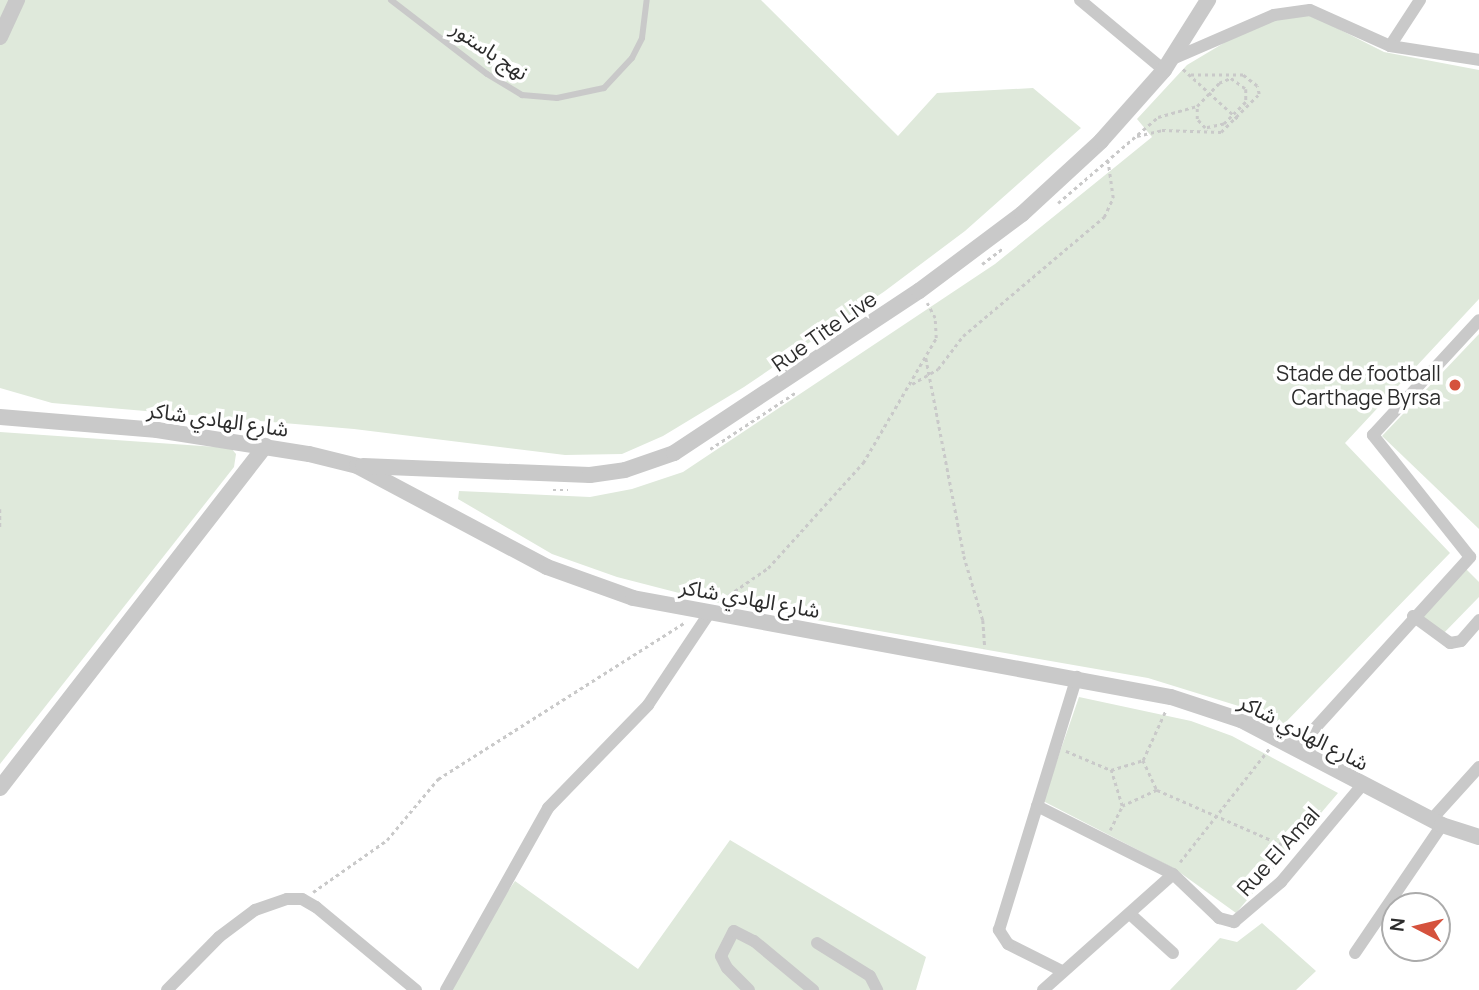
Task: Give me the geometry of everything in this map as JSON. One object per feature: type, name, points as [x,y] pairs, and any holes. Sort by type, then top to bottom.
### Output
[{"type":"street","points":[[0,37],[17,0]]},
{"type":"street","points":[[1080,0],[1167,65],[1293,10],[1324,14],[1390,46],[1479,60]]},
{"type":"street","name":"Rue Tite Live","points":[[357,466],[562,476],[647,464],[674,453],[755,404],[919,291],[1022,214],[1101,141],[1167,65],[1208,0]]},
{"type":"street","points":[[1390,46],[1420,0]]},
{"type":"street","points":[[1297,748],[1413,615],[1475,561],[1373,435],[1479,320]]},
{"type":"street","name":"شارع الهادي شاكر","points":[[4,416],[156,430],[265,446],[357,466],[510,549],[582,582],[633,598],[1077,677],[1171,697],[1241,720],[1437,822],[1479,837]]},
{"type":"street","points":[[0,788],[265,446]]},
{"type":"street","points":[[446,990],[548,808],[648,705],[708,612]]},
{"type":"street","points":[[1413,615],[1450,643],[1461,641],[1479,620]]},
{"type":"street","points":[[1062,971],[1008,944],[999,930],[1077,677]]},
{"type":"street","points":[[1355,953],[1437,822],[1479,767]]},
{"type":"street","name":"Rue El Amal","points":[[1037,806],[1173,874],[1219,918],[1234,922],[1304,856],[1362,785]]},
{"type":"street","points":[[1050,987],[1062,971],[1173,874]]},
{"type":"street","points":[[167,990],[213,942],[255,910],[272,902],[302,900],[416,990]]},
{"type":"street","points":[[1130,914],[1173,953]]},
{"type":"street","points":[[749,990],[727,968],[721,956],[727,939],[737,931],[813,990]]},
{"type":"street","points":[[817,943],[870,975],[877,990]]},
{"type":"lane","name":"نهج باستور","points":[[391,0],[487,74],[522,95],[557,98],[604,88],[632,58],[642,38],[647,0]]},
{"type":"path","points":[[1167,65],[1183,69],[1238,119]]},
{"type":"path","points":[[1189,75],[1230,73],[1251,79],[1259,94],[1238,119],[1221,132],[1162,130],[1134,137],[1158,117],[1197,106],[1225,80],[1243,83],[1246,102],[1218,128],[1205,128],[1196,119],[1197,106]]},
{"type":"path","points":[[912,384],[929,374],[963,336],[1104,217],[1113,198],[1111,169],[1101,141]]},
{"type":"path","points":[[302,900],[387,839],[438,779],[708,612],[768,568],[863,463],[912,384],[936,338],[935,318],[919,291]]},
{"type":"path","points":[[926,358],[964,556],[983,620],[984,660]]},
{"type":"path","points":[[0,509],[0,527]]},
{"type":"path","points":[[1055,746],[1111,770],[1143,760],[1171,697]]},
{"type":"path","points":[[1173,874],[1276,739]]},
{"type":"path","points":[[1143,760],[1157,790],[1304,856]]},
{"type":"path","points":[[1111,770],[1122,806]]},
{"type":"path","points":[[1105,841],[1122,806],[1157,790]]},
{"type":"green space","points":[[0,0],[761,0],[898,136],[937,93],[1033,88],[1081,128],[965,231],[885,291],[744,387],[663,436],[622,454],[565,455],[354,429],[52,403],[0,388]]},
{"type":"green space","points":[[1311,15],[1384,52],[1479,70],[1479,299],[1345,443],[1450,553],[1282,726],[1245,708],[1148,678],[714,602],[617,577],[552,554],[458,499],[459,491],[590,497],[632,489],[683,472],[995,264],[1152,137],[1137,119],[1187,65],[1249,28],[1279,17]]},
{"type":"green space","name":"Stade de football Carthage Byrsa","points":[[1479,334],[1479,529],[1382,436]]},
{"type":"green space","points":[[0,432],[231,448],[236,454],[234,467],[0,764]]},
{"type":"green space","points":[[1465,568],[1479,582],[1479,597],[1440,637],[1416,614]]},
{"type":"green space","points":[[1079,697],[1191,721],[1232,736],[1338,793],[1236,913],[1175,869],[1043,801]]},
{"type":"green space","points":[[730,840],[926,957],[916,990],[440,990],[515,881],[638,969]]},
{"type":"green space","points":[[1262,923],[1316,971],[1296,990],[1170,990],[1220,938],[1237,942]]},
{"type":"place","name":"Stade de football Carthage Byrsa","points":[[1455,385]]}]
